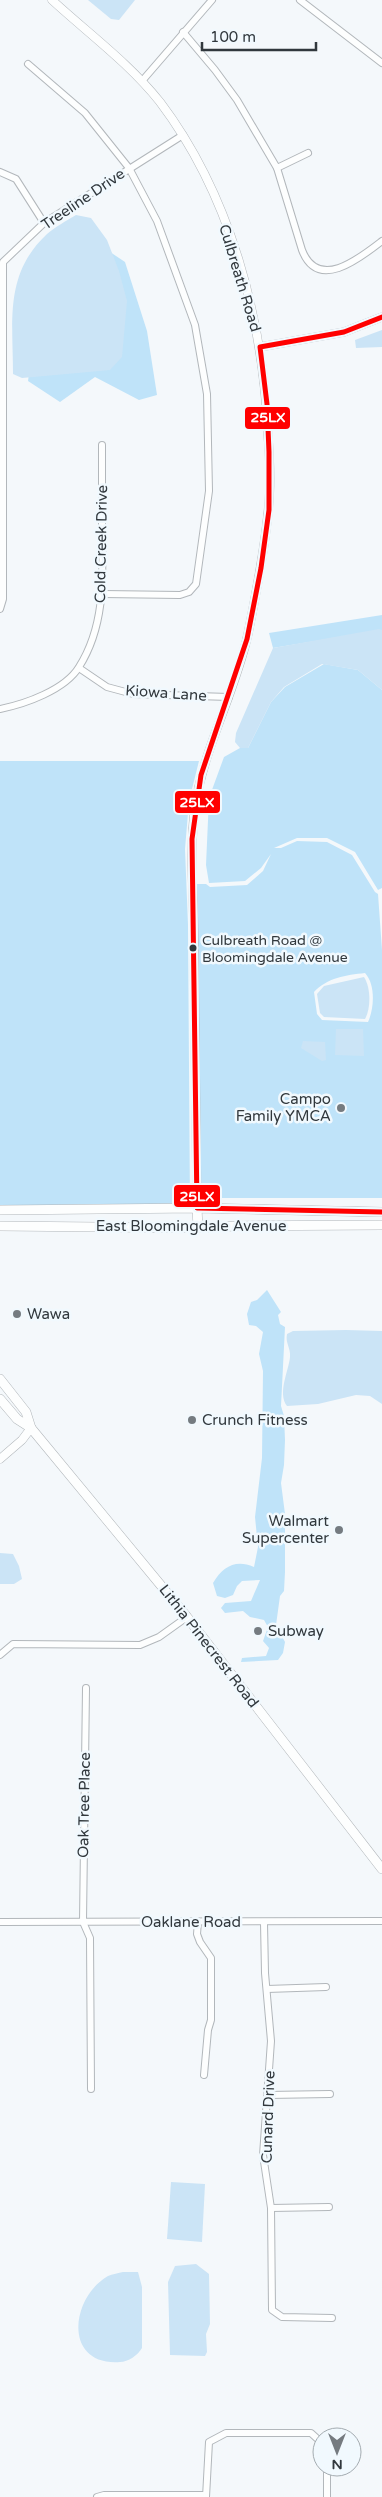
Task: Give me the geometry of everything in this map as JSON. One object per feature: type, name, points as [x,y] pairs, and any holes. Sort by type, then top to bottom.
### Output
[{"type":"main road","name":"East Bloomingdale Avenue","points":[[0,1210],[197,1208],[382,1212]]},
{"type":"main road","points":[[197,1208],[198,1228]]},
{"type":"main road","name":"East Bloomingdale Avenue","points":[[0,1226],[198,1228],[382,1225]]},
{"type":"main road","name":"Lithia Pinecrest Road","points":[[0,1379],[26,1412],[31,1428]]},
{"type":"main road","name":"Lithia Pinecrest Road","points":[[0,1398],[17,1419],[31,1428],[187,1617],[382,1869]]},
{"type":"street","name":"Culbreath Road","points":[[52,0],[113,52],[142,81],[183,135],[218,205],[240,266],[260,347],[267,404],[269,510],[261,568],[247,639],[230,697],[201,775],[192,839],[197,1208]]},
{"type":"street","points":[[142,81],[212,0]]},
{"type":"street","points":[[300,0],[382,62]]},
{"type":"street","points":[[183,32],[216,70],[277,168],[302,250],[312,265],[325,270],[338,268],[358,258],[382,241]]},
{"type":"street","points":[[28,64],[85,113],[129,168],[157,221],[195,325],[207,394],[209,491],[196,584],[189,592],[180,595],[103,594]]},
{"type":"street","name":"Treeline Drive","points":[[0,609],[3,599],[2,262],[44,223],[183,135]]},
{"type":"street","points":[[277,168],[308,153]]},
{"type":"street","points":[[0,172],[16,179],[44,223]]},
{"type":"street","points":[[260,347],[344,332],[382,317]]},
{"type":"street","name":"Cold Creek Drive","points":[[0,709],[28,703],[56,688],[79,668],[96,631],[103,594],[102,445]]},
{"type":"street","name":"Kiowa Lane","points":[[79,668],[107,687],[133,694],[230,697]]},
{"type":"street","points":[[0,1459],[22,1440],[31,1428]]},
{"type":"street","points":[[0,1655],[13,1644],[140,1645],[159,1637],[187,1617]]},
{"type":"street","name":"Oak Tree Place","points":[[86,1688],[83,1922],[90,1938],[91,2089]]},
{"type":"street","name":"Oaklane Road","points":[[0,1922],[382,1922]]},
{"type":"street","points":[[198,1922],[197,1934],[211,1958],[211,2020],[208,2030],[204,2075]]},
{"type":"street","name":"Cunard Drive","points":[[264,1922],[266,1989],[271,2041],[263,2155],[271,2208],[272,2310],[282,2317],[332,2318]]},
{"type":"street","points":[[266,1989],[326,1987]]},
{"type":"street","points":[[268,2095],[330,2094]]},
{"type":"street","points":[[271,2208],[329,2207]]},
{"type":"street","points":[[98,2497],[104,2495],[205,2496],[209,2442],[226,2433],[312,2434]]},
{"type":"street","points":[[327,2477],[327,2497]]},
{"type":"shaded area","points":[[88,0],[135,0],[119,20],[111,19]]},
{"type":"shaded area","points":[[76,215],[91,218],[107,240],[119,271],[127,301],[122,357],[110,370],[22,378],[13,374],[12,317],[17,282],[33,249],[50,231]]},
{"type":"shaded area","points":[[83,234],[125,262],[147,331],[157,395],[139,400],[95,377],[60,402],[28,381],[41,290]]},
{"type":"shaded area","points":[[382,330],[382,347],[356,348],[355,340]]},
{"type":"shaded area","points":[[382,615],[382,630],[273,648],[269,633]]},
{"type":"shaded area","points":[[382,630],[382,690],[358,670],[322,664],[284,687],[271,702],[248,748],[240,748],[235,742],[236,733],[273,648]]},
{"type":"shaded area","points":[[324,664],[358,670],[382,690],[382,888],[378,890],[355,852],[327,838],[297,838],[274,848],[281,848],[297,841],[327,842],[352,855],[378,894],[382,950],[382,1198],[201,1198],[197,884],[206,884],[210,887],[247,885],[263,871],[271,854],[261,868],[245,881],[209,883],[206,865],[209,798],[224,757],[240,748],[248,748],[271,702],[285,687]],"holes":[[[365,973],[369,978],[373,997],[372,1011],[368,1022],[322,1020],[317,1014],[314,992],[319,987],[331,980],[351,975]]]},
{"type":"shaded area","points":[[0,761],[199,761],[189,801],[185,849],[188,925],[190,1208],[0,1207]]},
{"type":"shaded area","points":[[364,977],[368,987],[369,998],[365,1019],[324,1017],[320,1013],[317,994],[324,986]]},
{"type":"shaded area","points":[[336,1029],[363,1029],[364,1056],[335,1055]]},
{"type":"shaded area","points":[[303,1041],[325,1042],[326,1060],[322,1061],[301,1048]]},
{"type":"shaded area","points":[[267,1290],[281,1312],[278,1315],[280,1324],[285,1327],[281,1406],[284,1416],[285,1440],[281,1483],[285,1514],[285,1572],[284,1591],[280,1596],[276,1625],[285,1642],[283,1653],[278,1660],[241,1662],[242,1658],[266,1656],[269,1648],[263,1641],[268,1627],[264,1620],[250,1617],[243,1611],[225,1613],[221,1608],[225,1603],[251,1601],[260,1580],[242,1581],[237,1586],[233,1595],[225,1598],[217,1596],[213,1583],[221,1572],[230,1566],[241,1564],[254,1567],[258,1547],[255,1517],[262,1458],[263,1371],[259,1354],[263,1332],[256,1326],[249,1325],[247,1314],[251,1302],[257,1300]]},
{"type":"shaded area","points":[[293,1331],[382,1331],[382,1404],[370,1396],[356,1395],[318,1404],[287,1406],[284,1401],[283,1388],[290,1357],[287,1334]]},
{"type":"shaded area","points":[[0,1553],[13,1554],[19,1566],[22,1579],[14,1584],[0,1584]]},
{"type":"shaded area","points":[[171,2182],[205,2184],[202,2242],[167,2239]]},
{"type":"shaded area","points":[[196,2264],[209,2274],[210,2324],[206,2334],[207,2352],[205,2356],[170,2355],[168,2282],[175,2266]]},
{"type":"shaded area","points":[[123,2272],[138,2272],[142,2287],[142,2348],[135,2356],[126,2361],[102,2360],[89,2353],[81,2342],[78,2329],[80,2314],[86,2299],[95,2286],[108,2276]]},
{"type":"transit line","name":"25LX","points":[[382,317],[344,332],[260,347],[267,404],[269,452],[269,510],[261,568],[247,639],[201,775],[192,839],[197,1208],[382,1212]]},
{"type":"place","name":"Culbreath Road @ Bloomingdale Avenue","points":[[193,948]]},
{"type":"place","name":"Campo Family YMCA","points":[[341,1108]]},
{"type":"place","name":"Wawa","points":[[17,1314]]},
{"type":"place","name":"Crunch Fitness","points":[[192,1420]]},
{"type":"place","name":"Walmart Supercenter","points":[[339,1530]]},
{"type":"place","name":"Subway","points":[[258,1631]]}]
